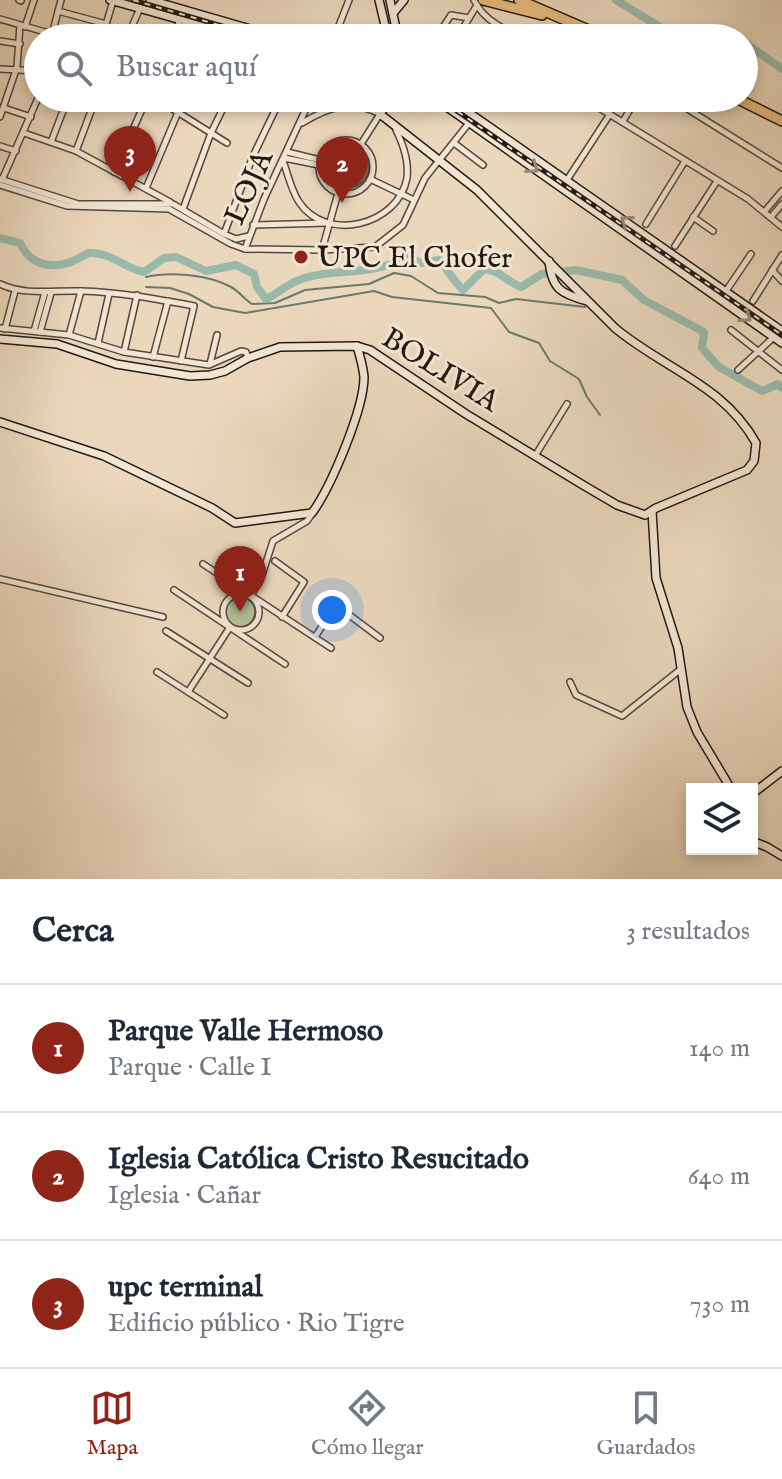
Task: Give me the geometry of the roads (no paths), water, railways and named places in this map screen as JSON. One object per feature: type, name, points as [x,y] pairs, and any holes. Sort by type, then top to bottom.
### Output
[{"type":"main road","points":[[519,0],[574,24]]},
{"type":"main road","points":[[478,2],[557,17]]},
{"type":"main road","points":[[758,109],[782,121]]},
{"type":"street","points":[[0,117],[16,70],[23,26],[34,0]]},
{"type":"street","points":[[54,24],[61,0]]},
{"type":"street","points":[[58,11],[106,24],[111,0],[196,24]]},
{"type":"street","points":[[150,0],[233,24]]},
{"type":"street","points":[[340,24],[349,0]]},
{"type":"street","points":[[379,0],[385,24]]},
{"type":"street","points":[[390,0],[395,24]]},
{"type":"street","points":[[393,14],[404,0]]},
{"type":"street","points":[[465,24],[478,2],[497,24]]},
{"type":"street","points":[[133,24],[140,8]]},
{"type":"street","points":[[445,24],[451,15],[469,18]]},
{"type":"street","points":[[0,19],[23,26]]},
{"type":"street","points":[[178,24],[180,20]]},
{"type":"street","points":[[0,41],[20,44]]},
{"type":"street","points":[[0,69],[24,70]]},
{"type":"street","points":[[4,108],[31,117]]},
{"type":"street","points":[[0,182],[33,112]]},
{"type":"street","points":[[51,142],[63,112]]},
{"type":"street","points":[[76,151],[91,112]]},
{"type":"street","points":[[114,172],[141,112]]},
{"type":"street","points":[[146,188],[178,112],[227,143]]},
{"type":"street","points":[[182,211],[221,112]]},
{"type":"street","points":[[223,236],[253,156],[274,112]]},
{"type":"street","name":"LOJA","points":[[245,249],[259,211],[305,112]]},
{"type":"street","points":[[300,124],[320,112]]},
{"type":"street","points":[[376,112],[477,190],[549,261],[554,270],[636,346],[715,393],[756,443],[754,461],[747,470],[652,511],[656,578],[682,668],[691,720],[728,783]]},
{"type":"street","points":[[455,112],[782,343]]},
{"type":"street","points":[[468,112],[781,329]]},
{"type":"street","points":[[607,112],[765,211],[782,227]]},
{"type":"street","points":[[623,121],[628,112]]},
{"type":"street","points":[[692,112],[782,168]]},
{"type":"street","points":[[361,144],[380,114]]},
{"type":"street","points":[[567,180],[610,114]]},
{"type":"street","points":[[24,133],[76,151],[146,188],[245,249],[322,250],[375,247],[403,225],[437,161],[470,122]]},
{"type":"street","points":[[253,225],[329,223],[349,226],[365,223],[391,207],[407,178],[405,148],[396,130]]},
{"type":"street","points":[[349,140],[361,144],[372,160],[370,179],[357,191],[338,193],[323,181],[319,163],[326,148],[337,141],[349,140]]},
{"type":"street","points":[[454,143],[483,165]]},
{"type":"street","points":[[0,146],[16,151]]},
{"type":"street","points":[[319,163],[285,157],[300,204],[329,223]]},
{"type":"street","points":[[646,224],[685,161]]},
{"type":"street","points":[[370,179],[414,200]]},
{"type":"street","points":[[675,246],[717,181]]},
{"type":"street","points":[[0,182],[67,206],[182,211]]},
{"type":"street","points":[[0,182],[78,204],[173,204]]},
{"type":"street","points":[[765,211],[782,191]]},
{"type":"street","points":[[322,250],[338,193]]},
{"type":"street","points":[[771,217],[782,204]]},
{"type":"street","points":[[259,211],[270,225]]},
{"type":"street","points":[[693,217],[713,231]]},
{"type":"street","points":[[223,236],[236,239],[249,236]]},
{"type":"street","points":[[726,291],[751,254]]},
{"type":"street","points":[[753,301],[782,255]]},
{"type":"street","points":[[554,270],[553,282],[562,292],[590,302]]},
{"type":"street","points":[[772,270],[782,281]]},
{"type":"street","points":[[0,284],[15,291],[137,295],[194,306],[181,361]]},
{"type":"street","points":[[15,291],[3,328],[69,335],[124,352],[209,365],[241,351],[246,352],[248,358]]},
{"type":"street","points":[[69,335],[81,291]]},
{"type":"street","points":[[37,331],[48,293]]},
{"type":"street","points":[[98,343],[109,294]]},
{"type":"street","points":[[124,352],[137,295]]},
{"type":"street","points":[[153,357],[168,301]]},
{"type":"street","points":[[731,330],[782,370]]},
{"type":"street","points":[[209,365],[217,335]]},
{"type":"street","points":[[738,370],[774,337]]},
{"type":"street","name":"BOLIVIA","points":[[0,339],[57,344],[116,364],[190,376],[210,375],[280,347],[357,346],[380,354],[466,414],[617,505],[645,515],[652,511]]},
{"type":"street","points":[[251,596],[262,575],[273,541],[307,521],[354,426],[364,380],[357,346]]},
{"type":"street","points":[[535,456],[567,404]]},
{"type":"street","points":[[0,422],[104,456],[212,508],[231,522],[312,513]]},
{"type":"street","points":[[275,561],[304,582],[282,617]]},
{"type":"street","points":[[203,564],[331,648]]},
{"type":"street","points":[[0,579],[163,617]]},
{"type":"street","points":[[174,590],[285,664]]},
{"type":"street","points":[[236,594],[251,596],[259,609],[258,620],[246,630],[230,627],[222,614],[227,600],[236,594]]},
{"type":"street","points":[[315,637],[336,605],[380,638]]},
{"type":"street","points":[[188,692],[230,627]]},
{"type":"street","points":[[166,631],[248,683]]},
{"type":"street","points":[[570,682],[576,695],[622,716],[682,668]]},
{"type":"street","points":[[157,672],[224,715]]},
{"type":"street","points":[[758,789],[782,771]]},
{"type":"street","points":[[758,844],[782,856]]},
{"type":"waterway","points":[[616,0],[655,24]]},
{"type":"waterway","points":[[758,52],[782,69]]},
{"type":"waterway","points":[[0,238],[20,243],[35,261],[49,265],[65,264],[90,253],[105,255],[144,272],[164,258],[176,257],[206,271],[236,265],[254,274],[257,287],[266,299],[312,276],[367,270],[405,257],[421,263],[439,260],[463,290],[484,269],[521,287],[542,274],[576,270],[622,280],[644,300],[704,332],[702,348],[719,367],[762,391],[778,384],[782,388]]},
{"type":"waterway","points":[[146,277],[178,274],[201,277],[231,287],[252,304],[275,303],[305,290],[369,284],[394,273],[411,276],[438,293],[485,297],[499,303],[516,299],[585,307]]},
{"type":"waterway","points":[[146,287],[170,288],[213,307],[245,313],[374,291],[392,297],[491,308],[509,332],[539,343],[550,361],[579,379],[600,415]]},
{"type":"railway","points":[[133,0],[215,24]]},
{"type":"railway","points":[[458,112],[782,335]]},
{"type":"place","name":"upc terminal","points":[[130,192]]},
{"type":"place","name":"Iglesia Católica Cristo Resucitado","points":[[342,203]]},
{"type":"place","name":"UPC El Chofer","points":[[301,257]]},
{"type":"place","name":"Parque Valle Hermoso","points":[[240,612]]}]
